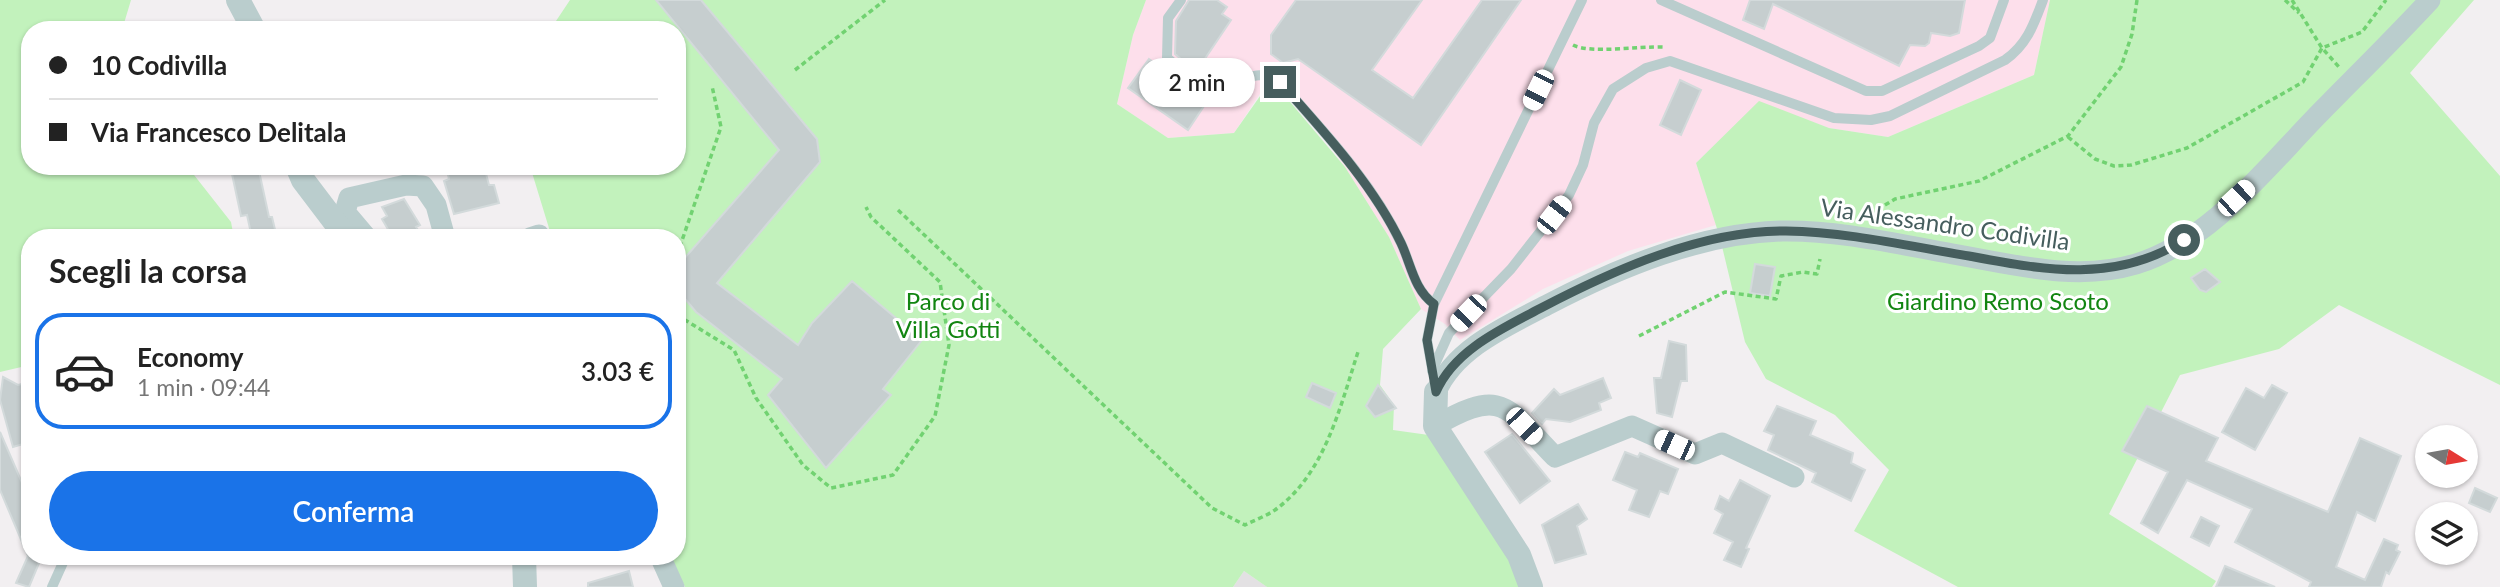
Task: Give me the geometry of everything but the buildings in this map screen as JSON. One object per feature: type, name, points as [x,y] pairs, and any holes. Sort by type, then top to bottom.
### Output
[{"type":"street","points":[[237,0],[249,21]]},
{"type":"street","name":"Via Alessandro Codivilla","points":[[1434,382],[1497,332],[1569,293],[1638,265],[1714,239],[1784,231],[1852,236],[2038,269],[2104,270],[2136,264],[2169,249],[2206,224],[2263,172],[2430,0]]},
{"type":"street","points":[[301,175],[340,229]]},
{"type":"street","points":[[359,229],[345,212],[349,198],[406,185],[423,186],[436,205],[443,229]]},
{"type":"street","points":[[1434,382],[1435,426],[1519,555],[1531,587]]},
{"type":"street","points":[[1435,426],[1486,403],[1497,404],[1509,410],[1555,457],[1632,426],[1695,454],[1722,443],[1794,477]]},
{"type":"street","points":[[523,565],[524,587]]},
{"type":"street","points":[[664,565],[674,587]]},
{"type":"lane","points":[[1181,0],[1168,18],[1167,58],[1204,87],[1218,88],[1255,74],[1266,74],[1280,82],[1371,191],[1401,244],[1414,279],[1425,298],[1434,304]]},
{"type":"lane","points":[[1434,382],[1427,340],[1434,304],[1582,0]]},
{"type":"lane","points":[[1661,0],[1866,91],[1881,91],[1979,46],[1990,38],[2004,0]]},
{"type":"lane","points":[[1434,382],[1449,333],[1511,269],[1569,195],[1583,165],[1602,104],[1613,89],[1628,78],[1670,61],[1819,114],[1871,120],[1890,116],[2006,60],[2017,52],[2028,37],[2043,0]]},
{"type":"lane","points":[[52,587],[62,565]]},
{"type":"path","points":[[796,70],[885,0]]},
{"type":"path","points":[[1852,236],[1864,217],[1895,199],[1979,181],[2068,136],[2121,66],[2132,34],[2137,0]]},
{"type":"path","points":[[2285,0],[2303,17]]},
{"type":"path","points":[[2292,0],[2322,48],[2353,80]]},
{"type":"path","points":[[2068,136],[2095,159],[2113,166],[2131,165],[2187,148],[2303,82],[2322,48],[2362,32],[2386,0]]},
{"type":"path","points":[[1562,40],[1584,51],[1633,46],[1671,48]]},
{"type":"path","points":[[686,229],[720,127],[712,86]]},
{"type":"path","points":[[686,321],[734,350],[756,398],[795,454],[803,465],[831,488],[892,475],[935,416],[949,345],[940,282],[871,217],[866,207]]},
{"type":"path","points":[[898,210],[1212,508],[1245,525],[1275,510],[1311,474],[1336,417],[1358,352]]},
{"type":"path","points":[[1639,336],[1725,292],[1776,299],[1781,276],[1803,272],[1817,274],[1820,259]]},
{"type":"shaded area","points":[[1146,0],[2050,0],[2034,75],[1888,137],[1829,128],[1759,102],[1696,163],[1716,225],[1628,251],[1543,289],[1460,340],[1445,324],[1421,309],[1389,237],[1345,167],[1283,80],[1271,77],[1234,133],[1168,138],[1117,104],[1133,35]]},
{"type":"shaded area","points":[[1244,571],[1267,587],[1233,587]]},
{"type":"green space","points":[[0,0],[131,0],[125,21],[21,21],[21,175],[194,175],[231,222],[232,229],[21,229],[21,367],[0,372]]},
{"type":"green space","name":"Parco di Villa Gotti","points":[[570,0],[1146,0],[1133,35],[1117,104],[1168,138],[1234,133],[1270,82],[1274,83],[1345,167],[1389,237],[1421,309],[1383,349],[1380,385],[1394,405],[1393,430],[1443,437],[1533,587],[1267,587],[1244,571],[1233,587],[685,587],[675,565],[686,565],[686,229],[549,229],[533,175],[686,175],[686,21],[556,21]]},
{"type":"green space","name":"Giardino Remo Scoto","points":[[2050,0],[2474,0],[2410,73],[2500,176],[2500,385],[2339,305],[2279,349],[2180,375],[2109,514],[2216,581],[2212,587],[1958,587],[1854,531],[1889,470],[1835,415],[1766,379],[1745,342],[1720,238],[1696,163],[1759,101],[1829,128],[1888,137],[2034,75]]},
{"type":"route","points":[[1280,82],[1371,191],[1401,244],[1414,279],[1425,298],[1434,304],[1427,340],[1436,392],[1444,374],[1497,332],[1599,280],[1714,239],[1751,233],[1817,232],[2038,269],[2069,271],[2104,270],[2136,264],[2184,240]]}]
